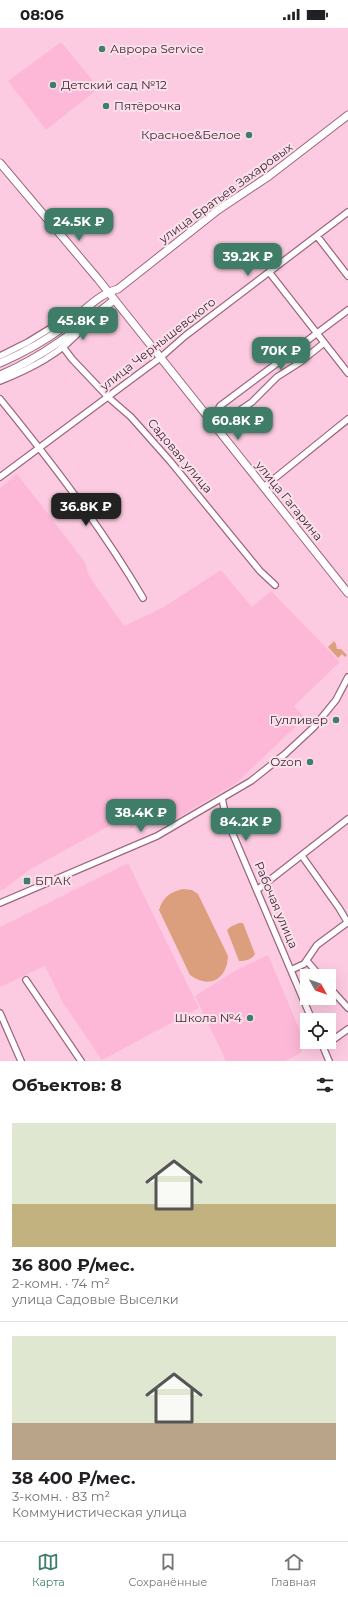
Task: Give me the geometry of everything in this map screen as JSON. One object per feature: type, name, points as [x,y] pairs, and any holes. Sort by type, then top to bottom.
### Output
[{"type":"main road","name":"улица Братьев Захаровых","points":[[107,291],[118,289],[218,210],[269,176],[348,115]]},
{"type":"main road","name":"улица Гагарина","points":[[0,163],[107,291],[160,358],[215,422],[264,487],[348,592]]},
{"type":"main road","points":[[0,375],[44,353],[88,321],[114,300],[118,289]]},
{"type":"main road","points":[[0,363],[31,348],[81,313],[107,291]]},
{"type":"street","name":"улица Чернышевского","points":[[0,477],[160,358],[185,336],[348,212]]},
{"type":"street","points":[[317,236],[348,276]]},
{"type":"street","points":[[269,272],[348,373]]},
{"type":"street","points":[[324,343],[299,363],[277,377],[252,402],[236,414],[215,422],[216,413],[220,406],[316,332],[348,310]]},
{"type":"street","points":[[0,356],[28,342],[64,320],[81,313]]},
{"type":"street","points":[[0,382],[42,361],[63,347],[88,321]]},
{"type":"street","name":"Садовая улица","points":[[63,347],[72,359],[108,397],[131,417],[170,461],[260,571],[275,585]]},
{"type":"street","points":[[0,400],[40,448],[118,556],[143,598]]},
{"type":"street","points":[[264,487],[348,419]]},
{"type":"street","points":[[0,903],[158,836],[256,777],[304,736],[336,700],[348,677]]},
{"type":"street","name":"Рабочая улица","points":[[222,798],[226,818],[309,1013]]},
{"type":"street","points":[[257,890],[348,819]]},
{"type":"street","points":[[291,970],[301,966],[307,961],[317,945],[348,922],[302,856]]},
{"type":"street","points":[[307,961],[314,969]]},
{"type":"street","points":[[26,980],[80,1061]]},
{"type":"street","points":[[336,995],[348,1008]]},
{"type":"street","points":[[0,1014],[21,1061]]},
{"type":"street","points":[[336,1035],[348,1028]]},
{"type":"street","points":[[324,1049],[329,1061]]},
{"type":"shaded area","name":"Детский сад №12","points":[[61,42],[99,88],[46,130],[8,81]]},
{"type":"shaded area","points":[[17,474],[85,562],[89,576],[124,626],[162,608],[221,570],[252,607],[271,591],[340,662],[294,706],[305,718],[236,783],[174,820],[148,818],[131,828],[122,819],[29,870],[4,889],[0,890],[0,488]]},
{"type":"shaded area","points":[[334,641],[337,649],[341,649],[347,655],[345,657],[342,654],[338,658],[328,647]]},
{"type":"shaded area","points":[[128,863],[199,1008],[102,1060],[63,1003],[45,966],[0,987],[0,927]]},
{"type":"shaded area","points":[[183,889],[192,890],[198,894],[228,956],[224,971],[216,980],[204,981],[190,975],[159,910],[165,898],[174,892]]},
{"type":"shaded area","points":[[239,923],[243,923],[255,954],[250,959],[244,961],[239,961],[227,930]]},
{"type":"shaded area","name":"Школа №4","points":[[268,955],[300,1031],[300,1049],[303,1049],[299,1054],[285,1061],[226,1061],[195,996],[233,972]]},
{"type":"place","name":"Аврора Service","points":[[102,49]]},
{"type":"place","name":"Детский сад №12","points":[[53,85]]},
{"type":"place","name":"Пятёрочка","points":[[106,106]]},
{"type":"place","name":"Красное&Белое","points":[[249,135]]},
{"type":"place","name":"Гулливер","points":[[336,720]]},
{"type":"place","name":"Ozon","points":[[310,762]]},
{"type":"place","name":"БПАК","points":[[27,881]]},
{"type":"place","name":"Школа №4","points":[[250,1018]]}]
